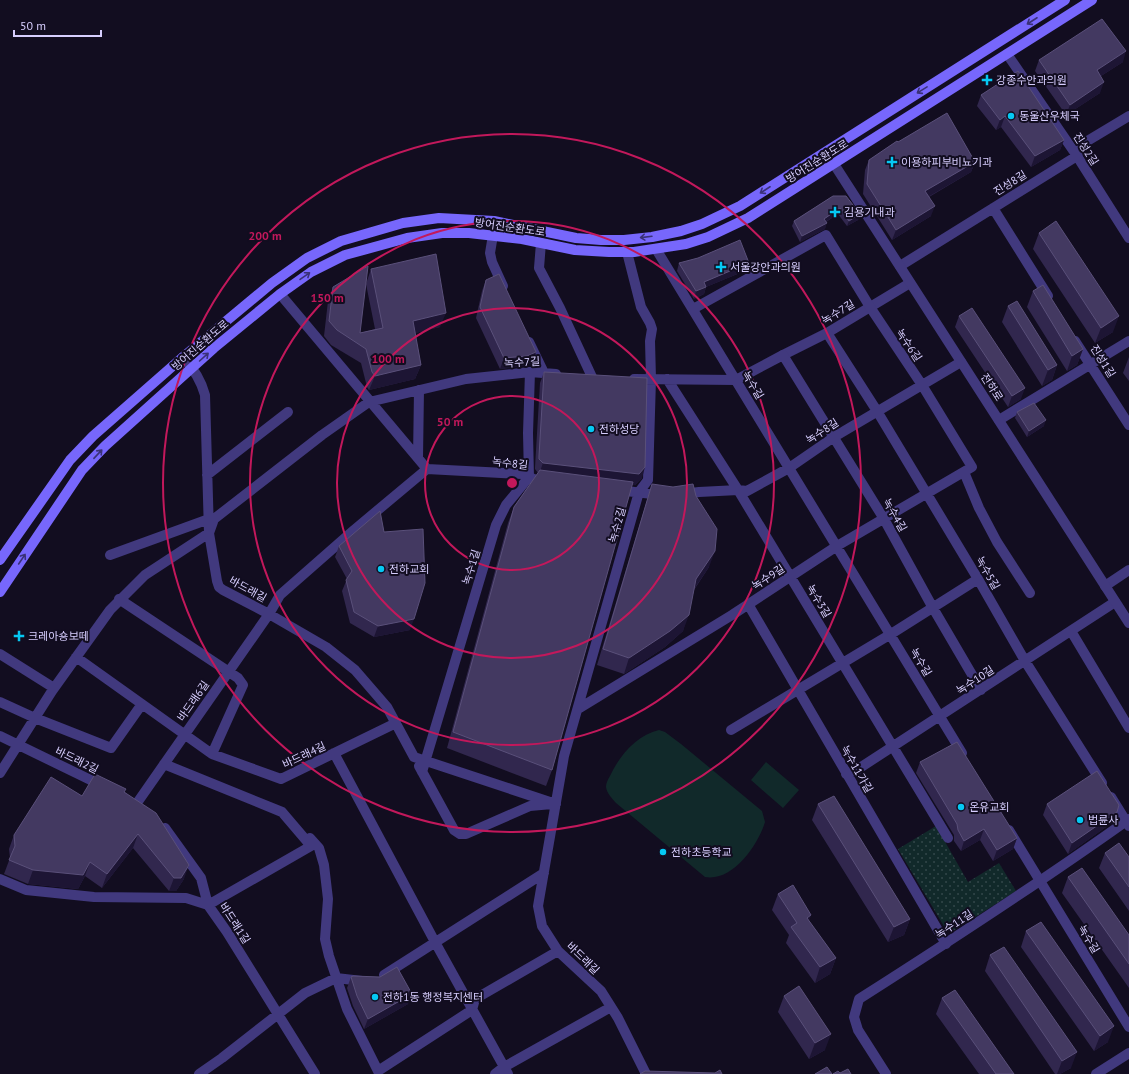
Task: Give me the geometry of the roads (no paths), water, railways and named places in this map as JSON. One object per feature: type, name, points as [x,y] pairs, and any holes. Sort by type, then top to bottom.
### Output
[{"type":"main road","name":"방어진순환도로","points":[[0,560],[70,460],[93,436],[183,357],[272,283],[307,258],[341,241],[403,223],[439,218],[487,220],[576,238],[601,240],[624,240],[652,237],[681,231],[702,224],[740,206],[1065,0]]},
{"type":"main road","name":"방어진순환도로","points":[[0,592],[82,470],[105,446],[193,367],[280,294],[311,272],[346,255],[407,238],[442,233],[493,235],[575,250],[626,252],[686,244],[715,234],[748,218],[1092,0]]},
{"type":"street","name":"진성2길","points":[[1007,54],[1077,156],[1128,236]]},
{"type":"street","name":"진성8길","points":[[900,266],[1077,156],[1084,143],[1129,116]]},
{"type":"street","name":"전하로","points":[[834,164],[1129,623]]},
{"type":"street","points":[[993,208],[1054,306]]},
{"type":"street","points":[[493,235],[490,253],[492,262],[508,297]]},
{"type":"street","name":"녹수6길","points":[[693,310],[826,235],[870,307],[922,385],[968,470],[979,508],[997,542],[1030,593]]},
{"type":"street","points":[[541,243],[539,268],[596,377],[578,376]]},
{"type":"street","name":"녹수길","points":[[656,249],[968,763]]},
{"type":"street","name":"녹수2길","points":[[556,804],[564,756],[639,492],[648,480],[651,379],[650,323],[641,307],[626,252]]},
{"type":"street","name":"녹수7길","points":[[622,379],[736,380],[827,333],[910,283]]},
{"type":"street","points":[[269,614],[280,596],[354,530],[427,469],[369,402],[280,294]]},
{"type":"street","points":[[524,331],[544,373]]},
{"type":"street","name":"진성1길","points":[[1070,332],[1129,425]]},
{"type":"street","name":"녹수5길","points":[[827,333],[877,411],[978,579],[1025,661],[1128,822]]},
{"type":"street","points":[[999,420],[1129,341]]},
{"type":"street","name":"녹수4길","points":[[783,355],[884,519],[933,608],[981,690]]},
{"type":"street","name":"바드래길","points":[[183,357],[193,367],[201,382],[205,395],[210,533],[219,587],[233,597],[269,614],[326,647],[355,670],[387,707],[454,830],[460,834],[466,834],[530,806],[556,804],[538,906],[542,926],[558,951],[601,991],[618,1018],[646,1074]]},
{"type":"street","name":"녹수8길","points":[[608,489],[671,495],[699,492],[747,491],[789,468],[834,437],[961,362]]},
{"type":"street","points":[[529,477],[528,433],[530,372]]},
{"type":"street","name":"녹수7길","points":[[210,533],[214,519],[322,435],[369,402],[466,380],[530,372],[564,374]]},
{"type":"street","name":"녹수3길","points":[[667,379],[738,490],[948,838]]},
{"type":"street","points":[[418,458],[419,390]]},
{"type":"street","points":[[207,475],[288,412]]},
{"type":"street","name":"녹수8길","points":[[427,469],[522,474],[539,480],[555,482]]},
{"type":"street","name":"녹수9길","points":[[578,709],[748,604],[837,546],[968,470]]},
{"type":"street","name":"녹수1길","points":[[422,772],[496,525],[506,505],[529,477]]},
{"type":"street","points":[[110,555],[209,519]]},
{"type":"street","points":[[0,773],[54,688],[119,599],[145,575],[210,533]]},
{"type":"street","points":[[1105,586],[1129,570]]},
{"type":"street","points":[[731,730],[891,634],[978,579]]},
{"type":"street","points":[[119,599],[238,678],[243,685],[212,754]]},
{"type":"street","name":"녹수10길","points":[[846,774],[855,771],[893,747],[1115,602]]},
{"type":"street","name":"녹수11가길","points":[[748,604],[946,944]]},
{"type":"street","name":"바드래6길","points":[[137,803],[269,614]]},
{"type":"street","points":[[1071,631],[1129,728]]},
{"type":"street","points":[[0,654],[54,688]]},
{"type":"street","name":"바드래4길","points":[[76,657],[212,754],[281,779],[334,753],[435,942],[506,1070]]},
{"type":"street","points":[[0,702],[35,718],[111,748],[142,704]]},
{"type":"street","points":[[334,753],[396,723]]},
{"type":"street","name":"바드래2길","points":[[0,736],[109,789]]},
{"type":"street","points":[[414,757],[556,804]]},
{"type":"street","points":[[164,764],[282,812],[319,848],[324,865],[328,899],[325,939],[347,1009],[378,1071],[472,1010],[475,1000],[558,951]]},
{"type":"street","points":[[160,821],[201,878],[208,905],[311,846],[282,812]]},
{"type":"street","name":"녹수길","points":[[1004,822],[1129,1027]]},
{"type":"street","name":"녹수11길","points":[[886,1074],[858,1030],[854,1017],[859,999],[946,944],[1128,822]]},
{"type":"street","points":[[199,1074],[222,1058],[305,993],[336,978],[358,982],[373,981],[544,873]]},
{"type":"street","name":"바드래1길","points":[[0,879],[26,890],[94,897],[186,898],[208,905],[315,1074]]},
{"type":"street","points":[[495,1074],[506,1070],[611,1007]]},
{"type":"street","points":[[1096,1074],[1129,1053]]},
{"type":"place","name":"강종수안과의원","points":[[987,80]]},
{"type":"place","name":"동울산우체국","points":[[1011,116]]},
{"type":"place","name":"이용하피부비뇨기과","points":[[892,162]]},
{"type":"place","name":"김용기내과","points":[[835,212]]},
{"type":"place","name":"서울강안과의원","points":[[721,267]]},
{"type":"place","name":"전하성당","points":[[591,429]]},
{"type":"place","name":"전하교회","points":[[381,569]]},
{"type":"place","name":"크레아숑보떼","points":[[19,636]]},
{"type":"place","name":"온유교회","points":[[961,807]]},
{"type":"place","name":"법륜사","points":[[1080,820]]},
{"type":"place","name":"전하초등학교","points":[[663,852]]},
{"type":"place","name":"전하1동 행정복지센터","points":[[375,997]]}]
